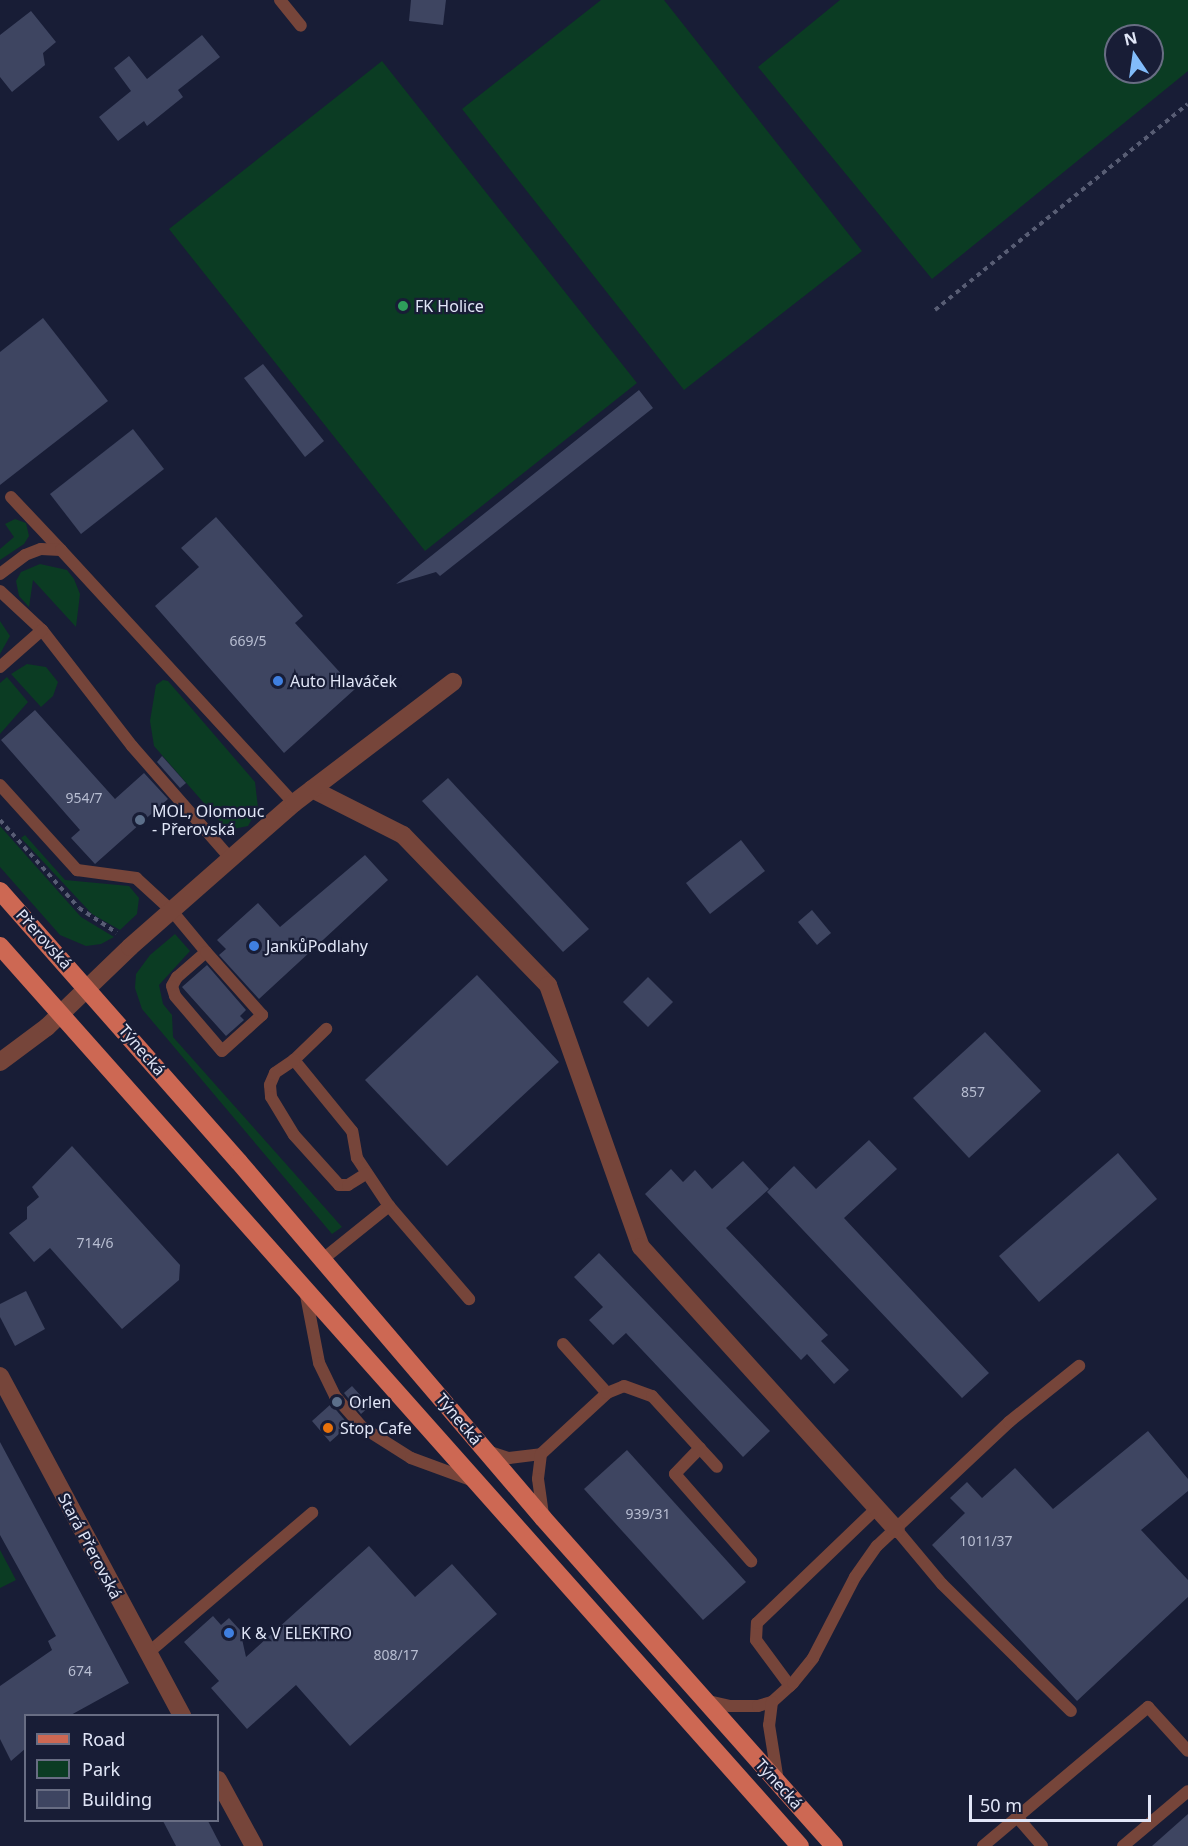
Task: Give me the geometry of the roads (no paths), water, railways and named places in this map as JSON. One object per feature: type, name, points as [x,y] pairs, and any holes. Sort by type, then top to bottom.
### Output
[{"type":"main road","name":"Přerovská","points":[[0,891],[87,988]]},
{"type":"main road","points":[[0,946],[61,1014]]},
{"type":"main road","name":"Týnecká","points":[[87,988],[543,1518],[834,1846]]},
{"type":"main road","name":"Týnecká","points":[[61,1014],[801,1846]]},
{"type":"street","points":[[0,1062],[61,1014],[230,858],[294,803],[453,682]]},
{"type":"street","points":[[312,789],[403,835],[548,985],[641,1247],[896,1529]]},
{"type":"street","name":"Stará Přerovská","points":[[0,1376],[181,1714]]},
{"type":"street","points":[[219,1782],[254,1846]]},
{"type":"lane","points":[[280,0],[301,26]]},
{"type":"lane","points":[[11,497],[294,803]]},
{"type":"lane","points":[[0,574],[25,555],[41,549],[61,550]]},
{"type":"lane","points":[[0,591],[42,630],[132,746],[230,858]]},
{"type":"lane","points":[[0,667],[42,630]]},
{"type":"lane","points":[[0,785],[77,870],[136,878],[172,911],[262,1015],[222,1051],[175,996],[172,986],[206,952]]},
{"type":"lane","points":[[326,1029],[294,1060],[275,1073],[270,1085],[271,1097],[294,1135],[339,1185],[348,1185],[367,1173]]},
{"type":"lane","points":[[294,1060],[352,1131],[357,1158],[390,1206],[469,1299]]},
{"type":"lane","points":[[322,1259],[390,1206]]},
{"type":"lane","points":[[305,1290],[319,1363],[335,1396],[362,1427],[411,1458],[477,1482]]},
{"type":"lane","points":[[563,1344],[607,1393]]},
{"type":"lane","points":[[704,1700],[741,1707],[772,1702],[790,1686],[813,1658],[855,1577],[877,1546],[1009,1422],[1079,1366]]},
{"type":"lane","points":[[485,1449],[509,1458],[541,1455],[607,1393],[624,1386],[646,1393],[717,1467]]},
{"type":"lane","points":[[700,1448],[675,1474],[751,1561]]},
{"type":"lane","points":[[541,1455],[538,1479],[543,1518]]},
{"type":"lane","points":[[790,1686],[756,1640],[757,1623],[877,1508]]},
{"type":"lane","points":[[148,1653],[312,1514]]},
{"type":"lane","points":[[896,1529],[942,1584],[1071,1711]]},
{"type":"lane","points":[[772,1702],[769,1725],[778,1783]]},
{"type":"lane","points":[[983,1846],[1148,1707],[1188,1751]]},
{"type":"lane","points":[[1123,1846],[1188,1791]]},
{"type":"lane","points":[[1017,1818],[1042,1846]]},
{"type":"place","name":"FK Holice","points":[[403,306]]},
{"type":"place","name":"Auto Hlaváček","points":[[278,681]]},
{"type":"place","name":"MOL, Olomouc - Přerovská","points":[[140,820]]},
{"type":"place","name":"JankůPodlahy","points":[[254,946]]},
{"type":"place","name":"Orlen","points":[[337,1402]]},
{"type":"place","name":"Stop Cafe","points":[[328,1428]]},
{"type":"place","name":"K & V ELEKTRO","points":[[229,1633]]}]
